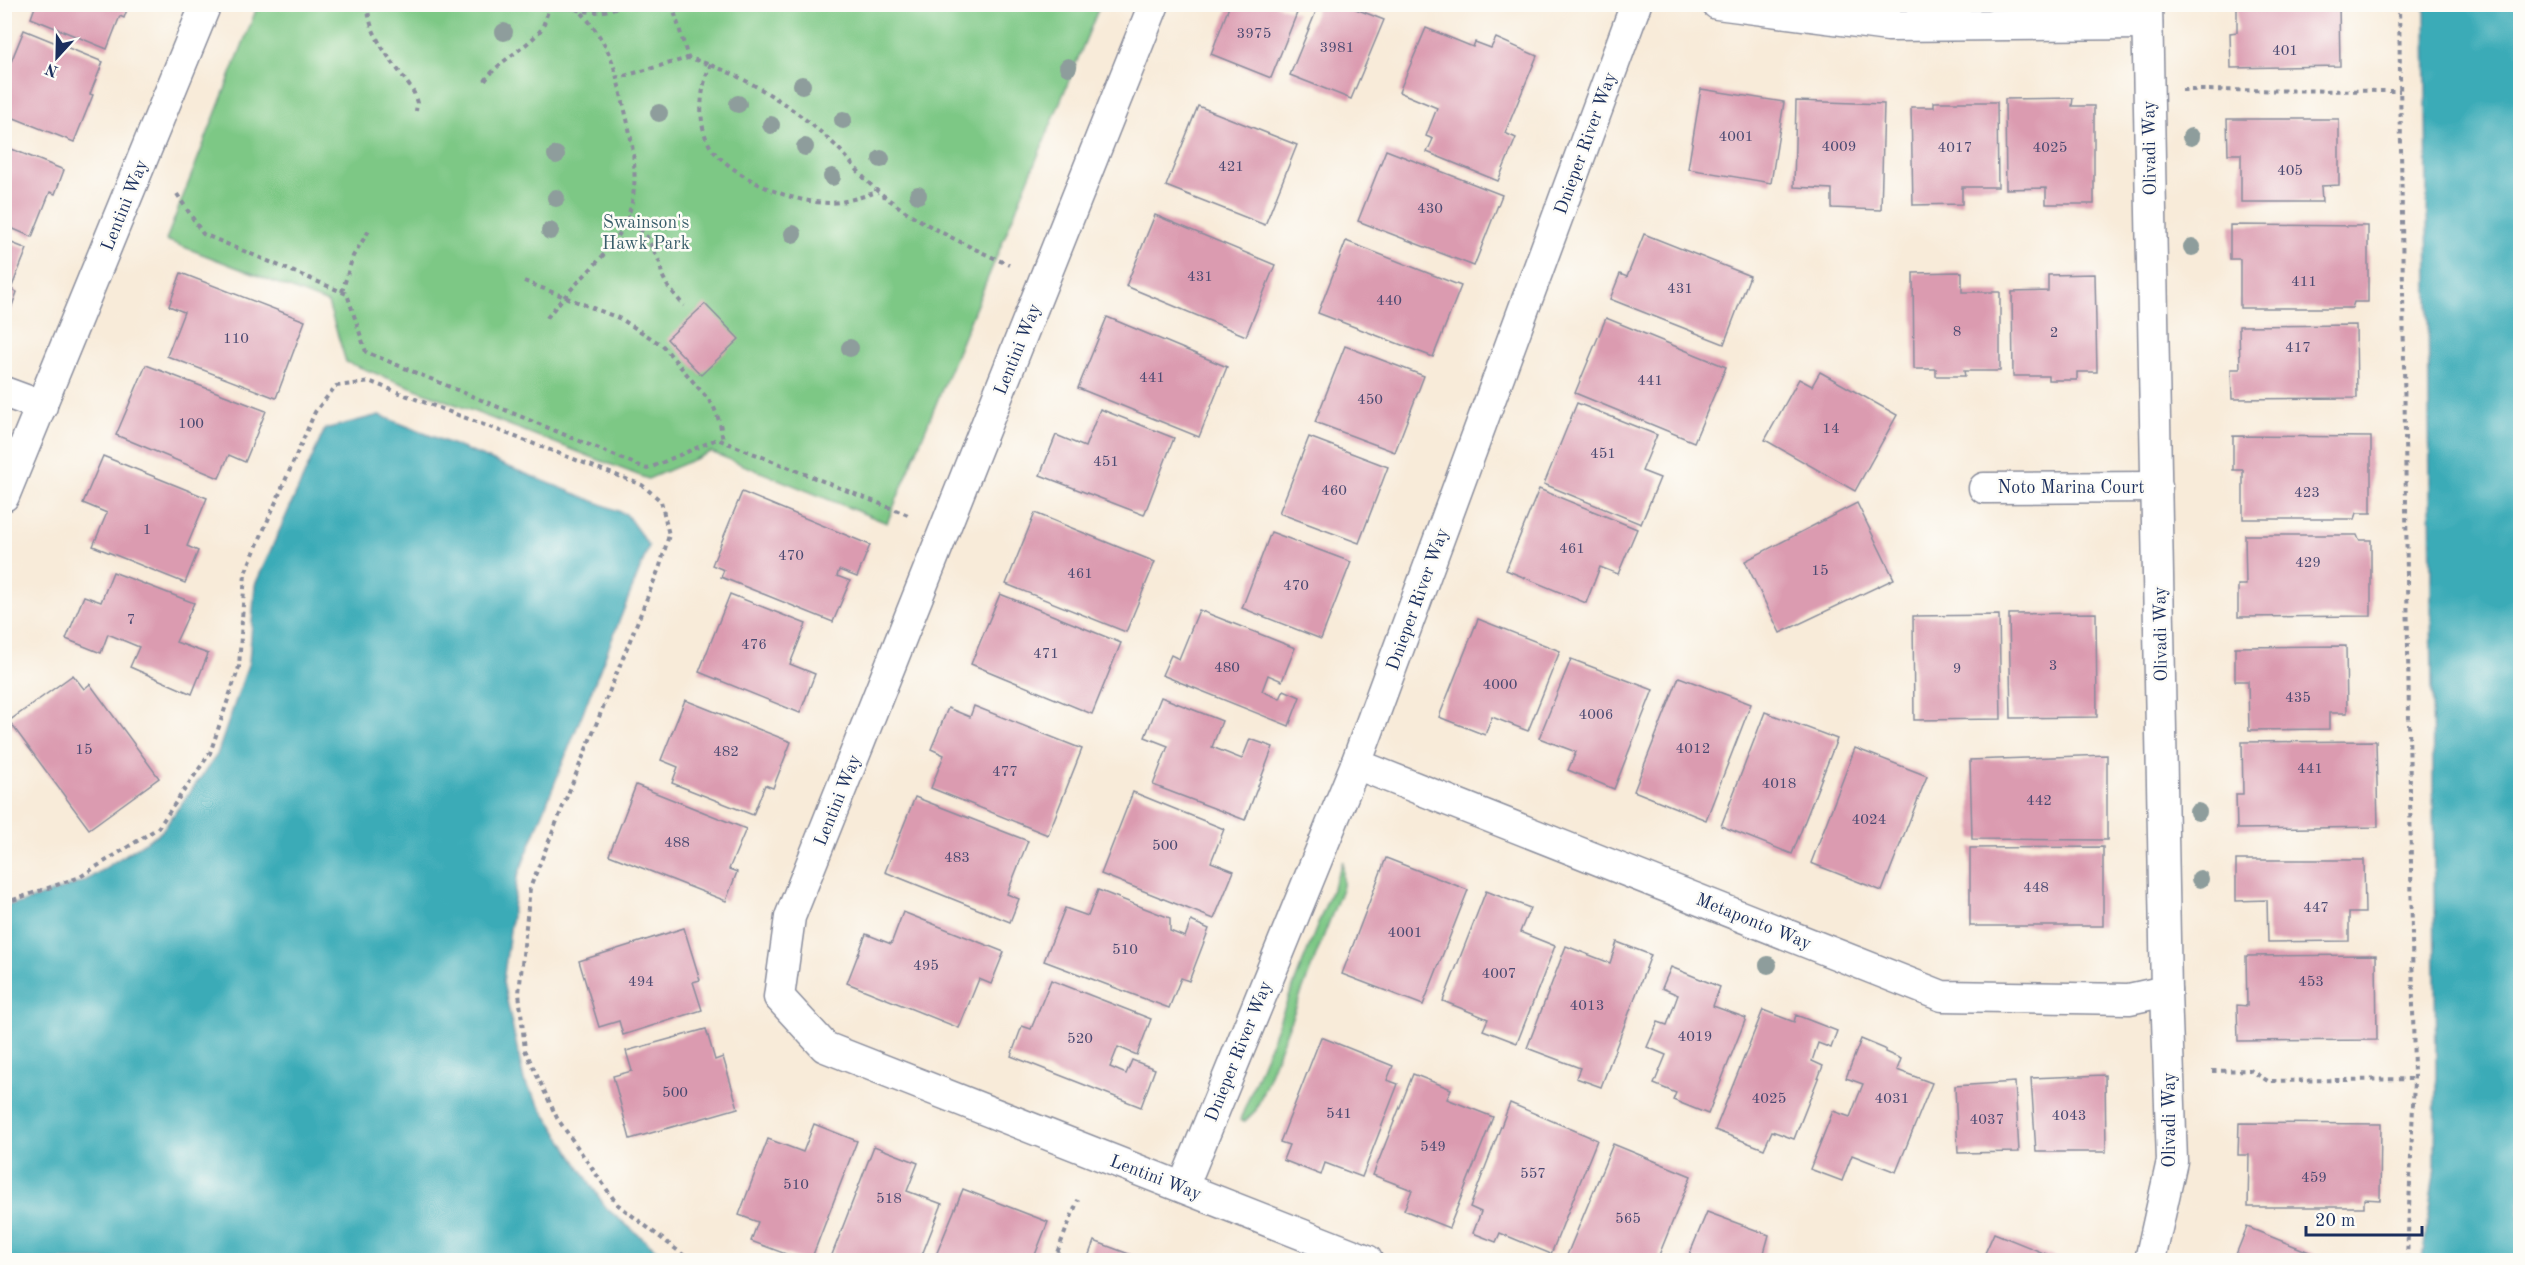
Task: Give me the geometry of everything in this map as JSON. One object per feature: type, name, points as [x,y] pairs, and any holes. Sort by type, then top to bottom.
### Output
[{"type":"street","name":"Lentini Way","points":[[4,496],[206,4]]},
{"type":"street","name":"Lentini Way","points":[[1154,4],[790,917],[779,997],[825,1047],[1367,1260]]},
{"type":"street","name":"Dnieper River Way","points":[[1183,1187],[1356,764],[1636,4]]},
{"type":"street","points":[[1716,4],[1888,26],[2147,14]]},
{"type":"street","name":"Olivadi Way","points":[[2147,14],[2166,991],[2172,1161],[2150,1260]]},
{"type":"street","points":[[4,392],[42,406]]},
{"type":"street","name":"Noto Marina Court","points":[[1984,488],[2157,487]]},
{"type":"street","name":"Metaponto Way","points":[[1356,764],[1942,996],[2129,999],[2166,991]]},
{"type":"path","points":[[368,4],[368,20],[376,37],[414,93],[417,103],[416,111]]},
{"type":"path","points":[[485,81],[491,73],[521,50],[541,30],[549,4]]},
{"type":"path","points":[[559,4],[582,13],[612,10],[624,4]]},
{"type":"path","points":[[672,4],[688,58]]},
{"type":"path","points":[[2399,4],[2414,1078],[2407,1260]]},
{"type":"path","points":[[547,318],[563,296],[617,238],[633,202],[634,156],[613,58],[596,30],[582,13]]},
{"type":"path","points":[[617,78],[688,58],[711,64],[789,107],[838,148],[879,192],[933,230],[1009,265]]},
{"type":"path","points":[[711,64],[705,77],[701,124],[715,154],[752,180],[793,198],[831,203],[879,192]]},
{"type":"path","points":[[2148,90],[2400,91]]},
{"type":"path","points":[[177,194],[203,234],[347,294],[366,352],[647,469],[717,439],[908,515]]},
{"type":"path","points":[[627,216],[647,237],[660,263],[667,285],[684,306]]},
{"type":"path","points":[[342,292],[352,255],[370,229]]},
{"type":"path","points":[[524,281],[621,319],[662,345],[713,405],[720,423],[723,442]]},
{"type":"path","points":[[4,900],[13,900],[80,877],[158,828],[210,753],[239,667],[245,573],[315,412],[336,386],[371,382],[642,486],[661,501],[669,535],[660,566],[530,888],[519,993],[525,1050],[557,1118],[616,1204],[690,1260]]},
{"type":"path","points":[[2212,1071],[2250,1070],[2268,1081],[2414,1078]]},
{"type":"path","points":[[1054,1260],[1078,1200]]},
{"type":"green space","name":"Swainson's Hawk Park","points":[[258,5],[1100,5],[887,523],[711,452],[648,479],[346,362],[328,303],[166,240]]},
{"type":"green space","points":[[1343,861],[1343,886],[1256,1110],[1244,1122],[1240,1120]]},
{"type":"water","points":[[2425,5],[2520,5],[2520,1260],[2422,1260],[2435,1167],[2436,1070]]},
{"type":"water","points":[[379,415],[626,514],[649,546],[517,878],[503,982],[524,1081],[606,1208],[669,1260],[5,1260],[5,905],[21,903],[85,881],[161,832],[217,755],[249,662],[255,585],[325,429]]},
{"type":"building","points":[[36,4],[129,4],[124,18],[120,16],[107,49],[31,18]]},
{"type":"building","points":[[1230,4],[1274,4],[1297,13],[1271,78],[1211,54]]},
{"type":"building","points":[[1319,4],[1343,4],[1384,20],[1351,99],[1290,75]]},
{"type":"building","points":[[2237,4],[2339,4],[2340,66],[2231,68],[2230,33],[2237,32]]},
{"type":"building","points":[[1426,28],[1473,47],[1475,42],[1491,48],[1496,38],[1537,56],[1505,133],[1516,138],[1498,181],[1427,152],[1433,139],[1426,136],[1437,108],[1399,92]]},
{"type":"building","points":[[24,30],[103,62],[90,94],[93,95],[74,142],[4,114],[4,79]]},
{"type":"building","points":[[1701,89],[1784,102],[1771,183],[1688,169]]},
{"type":"building","points":[[2073,98],[2072,106],[2094,106],[2094,204],[2046,204],[2046,188],[2006,189],[2005,99]]},
{"type":"building","points":[[1796,101],[1884,104],[1881,210],[1832,208],[1832,189],[1794,187]]},
{"type":"building","points":[[1934,102],[1997,102],[1998,187],[1962,187],[1962,204],[1913,205],[1911,107],[1934,107]]},
{"type":"building","points":[[1198,106],[1297,145],[1265,225],[1166,186]]},
{"type":"building","points":[[2227,119],[2339,119],[2339,185],[2321,186],[2322,202],[2241,202],[2241,154],[2228,154]]},
{"type":"building","points":[[4,146],[64,170],[55,194],[50,192],[32,237],[4,225]]},
{"type":"building","points":[[1386,150],[1502,195],[1474,266],[1358,221]]},
{"type":"building","points":[[1155,215],[1275,265],[1246,336],[1126,286]]},
{"type":"building","points":[[2230,225],[2368,226],[2368,302],[2354,302],[2352,308],[2240,308],[2240,259],[2230,259]]},
{"type":"building","points":[[1644,234],[1750,276],[1724,344],[1610,299],[1620,274],[1627,277]]},
{"type":"building","points":[[4,240],[27,249],[11,289],[17,292],[5,325]]},
{"type":"building","points":[[1346,241],[1461,286],[1433,357],[1318,313]]},
{"type":"building","points":[[1962,272],[1962,292],[2000,292],[2000,371],[1964,371],[1965,376],[1936,376],[1936,369],[1914,369],[1913,273]]},
{"type":"building","points":[[181,273],[305,321],[276,398],[167,356],[184,312],[169,306]]},
{"type":"building","points":[[2095,274],[2097,372],[2077,372],[2077,380],[2048,380],[2048,376],[2013,376],[2012,292],[2048,291],[2048,275]]},
{"type":"building","points":[[705,304],[739,339],[701,375],[667,339]]},
{"type":"building","points":[[1107,317],[1227,367],[1199,437],[1078,388]]},
{"type":"building","points":[[1606,318],[1726,367],[1694,442],[1575,393]]},
{"type":"building","points":[[2356,325],[2357,398],[2232,399],[2231,369],[2240,369],[2239,326]]},
{"type":"building","points":[[1345,346],[1424,376],[1395,452],[1315,422]]},
{"type":"building","points":[[146,365],[266,411],[245,462],[229,455],[219,478],[116,435]]},
{"type":"building","points":[[1820,372],[1897,415],[1855,491],[1765,440],[1799,379],[1812,386]]},
{"type":"building","points":[[1577,403],[1657,435],[1642,471],[1660,478],[1641,524],[1544,484]]},
{"type":"building","points":[[1100,409],[1174,438],[1144,515],[1040,475],[1056,435],[1085,447]]},
{"type":"building","points":[[2233,436],[2371,437],[2371,513],[2357,513],[2355,519],[2243,519],[2243,470],[2233,470]]},
{"type":"building","points":[[1309,437],[1388,467],[1359,543],[1279,513]]},
{"type":"building","points":[[103,456],[207,498],[187,546],[198,551],[185,583],[93,546],[107,513],[83,503]]},
{"type":"building","points":[[1539,489],[1637,529],[1618,574],[1600,567],[1586,603],[1506,570]]},
{"type":"building","points":[[742,492],[870,545],[857,577],[839,570],[837,576],[850,581],[833,622],[721,577],[724,570],[712,565]]},
{"type":"building","points":[[1857,503],[1894,579],[1780,633],[1745,561]]},
{"type":"building","points":[[1035,513],[1155,562],[1126,632],[1006,584]]},
{"type":"building","points":[[1271,532],[1351,562],[1321,639],[1242,608]]},
{"type":"building","points":[[2245,535],[2357,535],[2359,540],[2371,540],[2371,616],[2238,617],[2238,585],[2246,585]]},
{"type":"building","points":[[113,572],[194,603],[176,642],[208,654],[192,694],[130,667],[139,647],[108,634],[101,653],[66,639],[84,596],[101,602]]},
{"type":"building","points":[[730,594],[806,624],[790,664],[815,674],[800,713],[699,672]]},
{"type":"building","points":[[1000,594],[1121,643],[1092,714],[971,664]]},
{"type":"building","points":[[1199,610],[1295,648],[1282,681],[1268,675],[1262,691],[1280,699],[1284,690],[1300,697],[1289,726],[1162,675],[1171,655],[1179,659]]},
{"type":"building","points":[[2096,613],[2097,717],[2011,718],[2009,614]]},
{"type":"building","points":[[1999,615],[2001,719],[1914,720],[1913,616]]},
{"type":"building","points":[[1478,619],[1560,651],[1528,731],[1492,717],[1485,735],[1439,717]]},
{"type":"building","points":[[2346,646],[2347,713],[2329,713],[2329,729],[2249,730],[2248,681],[2235,681],[2235,647]]},
{"type":"building","points":[[1571,659],[1653,690],[1614,789],[1568,770],[1576,752],[1539,738]]},
{"type":"building","points":[[73,675],[84,689],[90,684],[159,778],[89,829],[9,721]]},
{"type":"building","points":[[1679,677],[1751,704],[1706,820],[1634,791]]},
{"type":"building","points":[[1161,697],[1222,721],[1212,747],[1242,759],[1250,739],[1273,747],[1245,820],[1153,785],[1168,746],[1145,737]]},
{"type":"building","points":[[685,700],[791,742],[773,788],[765,785],[753,815],[672,783],[678,767],[661,760]]},
{"type":"building","points":[[974,706],[1082,749],[1048,835],[931,788],[944,755],[931,749],[948,708],[970,717]]},
{"type":"building","points":[[1765,712],[1837,739],[1792,854],[1721,826]]},
{"type":"building","points":[[2376,741],[2378,827],[2237,829],[2236,794],[2243,794],[2242,742]]},
{"type":"building","points":[[1855,748],[1927,776],[1882,891],[1811,863]]},
{"type":"building","points":[[2107,755],[2107,840],[1972,839],[1970,760]]},
{"type":"building","points":[[636,785],[746,829],[729,869],[737,872],[726,901],[609,855]]},
{"type":"building","points":[[1133,792],[1224,829],[1211,862],[1234,871],[1214,919],[1101,874]]},
{"type":"building","points":[[915,797],[1028,841],[1007,894],[1019,899],[1010,922],[885,872]]},
{"type":"building","points":[[2103,847],[2103,926],[1970,926],[1970,848]]},
{"type":"building","points":[[1386,858],[1468,890],[1423,1005],[1342,974]]},
{"type":"building","points":[[2236,860],[2364,860],[2365,913],[2349,913],[2349,941],[2268,942],[2267,900],[2236,901]]},
{"type":"building","points":[[1098,890],[1170,918],[1170,931],[1185,937],[1191,921],[1209,929],[1189,981],[1181,978],[1169,1008],[1044,961],[1065,908],[1088,916]]},
{"type":"building","points":[[1486,891],[1530,908],[1520,932],[1555,946],[1517,1043],[1483,1030],[1488,1019],[1443,1001]]},
{"type":"building","points":[[903,912],[1004,952],[991,984],[979,979],[959,1028],[847,983],[866,934],[891,944]]},
{"type":"building","points":[[684,928],[700,980],[693,982],[702,1010],[623,1035],[619,1021],[599,1027],[579,961]]},
{"type":"building","points":[[1617,942],[1651,955],[1601,1087],[1576,1078],[1580,1068],[1527,1048],[1566,946],[1610,963]]},
{"type":"building","points":[[2376,955],[2377,1040],[2238,1041],[2237,1005],[2247,1006],[2246,956]]},
{"type":"building","points":[[1671,967],[1720,987],[1713,1006],[1746,1018],[1708,1114],[1673,1100],[1676,1093],[1654,1084],[1666,1055],[1647,1047],[1658,1022],[1667,1025],[1678,995],[1662,988]]},
{"type":"building","points":[[1051,980],[1151,1019],[1137,1055],[1118,1047],[1110,1067],[1126,1074],[1132,1060],[1155,1069],[1141,1107],[1011,1056],[1022,1026],[1031,1029]]},
{"type":"building","points":[[1763,1010],[1794,1022],[1796,1015],[1837,1031],[1831,1048],[1818,1043],[1812,1061],[1823,1066],[1794,1139],[1772,1131],[1764,1149],[1715,1130]]},
{"type":"building","points":[[706,1029],[715,1060],[723,1057],[738,1108],[630,1139],[613,1076],[632,1071],[626,1051]]},
{"type":"building","points":[[1321,1037],[1393,1066],[1387,1080],[1398,1084],[1362,1177],[1325,1163],[1321,1175],[1283,1160],[1289,1145],[1280,1142]]},
{"type":"building","points":[[1861,1039],[1901,1059],[1897,1070],[1932,1083],[1896,1172],[1852,1155],[1842,1181],[1810,1169],[1833,1111],[1850,1117],[1863,1084],[1846,1078]]},
{"type":"building","points":[[1413,1074],[1451,1089],[1447,1099],[1493,1117],[1449,1228],[1404,1210],[1412,1190],[1373,1175]]},
{"type":"building","points":[[2105,1075],[2106,1152],[2036,1152],[2031,1078]]},
{"type":"building","points":[[2015,1082],[2019,1152],[1958,1153],[1955,1086]]},
{"type":"building","points":[[1510,1103],[1597,1140],[1551,1254],[1500,1233],[1496,1242],[1473,1233],[1481,1212],[1470,1207]]},
{"type":"building","points":[[2239,1123],[2381,1124],[2380,1200],[2364,1199],[2364,1207],[2248,1207],[2249,1155],[2238,1155]]},
{"type":"building","points":[[814,1124],[857,1141],[811,1260],[802,1260],[751,1241],[758,1222],[739,1215],[768,1139],[803,1152]]},
{"type":"building","points":[[1613,1144],[1691,1176],[1657,1260],[1565,1260]]},
{"type":"building","points":[[874,1146],[918,1163],[907,1191],[942,1204],[920,1260],[830,1260]]},
{"type":"building","points":[[963,1189],[1048,1222],[1033,1260],[934,1260]]},
{"type":"building","points":[[1707,1212],[1769,1235],[1764,1253],[1778,1260],[1687,1260]]},
{"type":"building","points":[[2247,1227],[2329,1260],[2242,1260],[2235,1257]]},
{"type":"building","points":[[1994,1233],[2061,1260],[1982,1260]]},
{"type":"building","points":[[1094,1241],[1145,1260],[1087,1260]]}]
